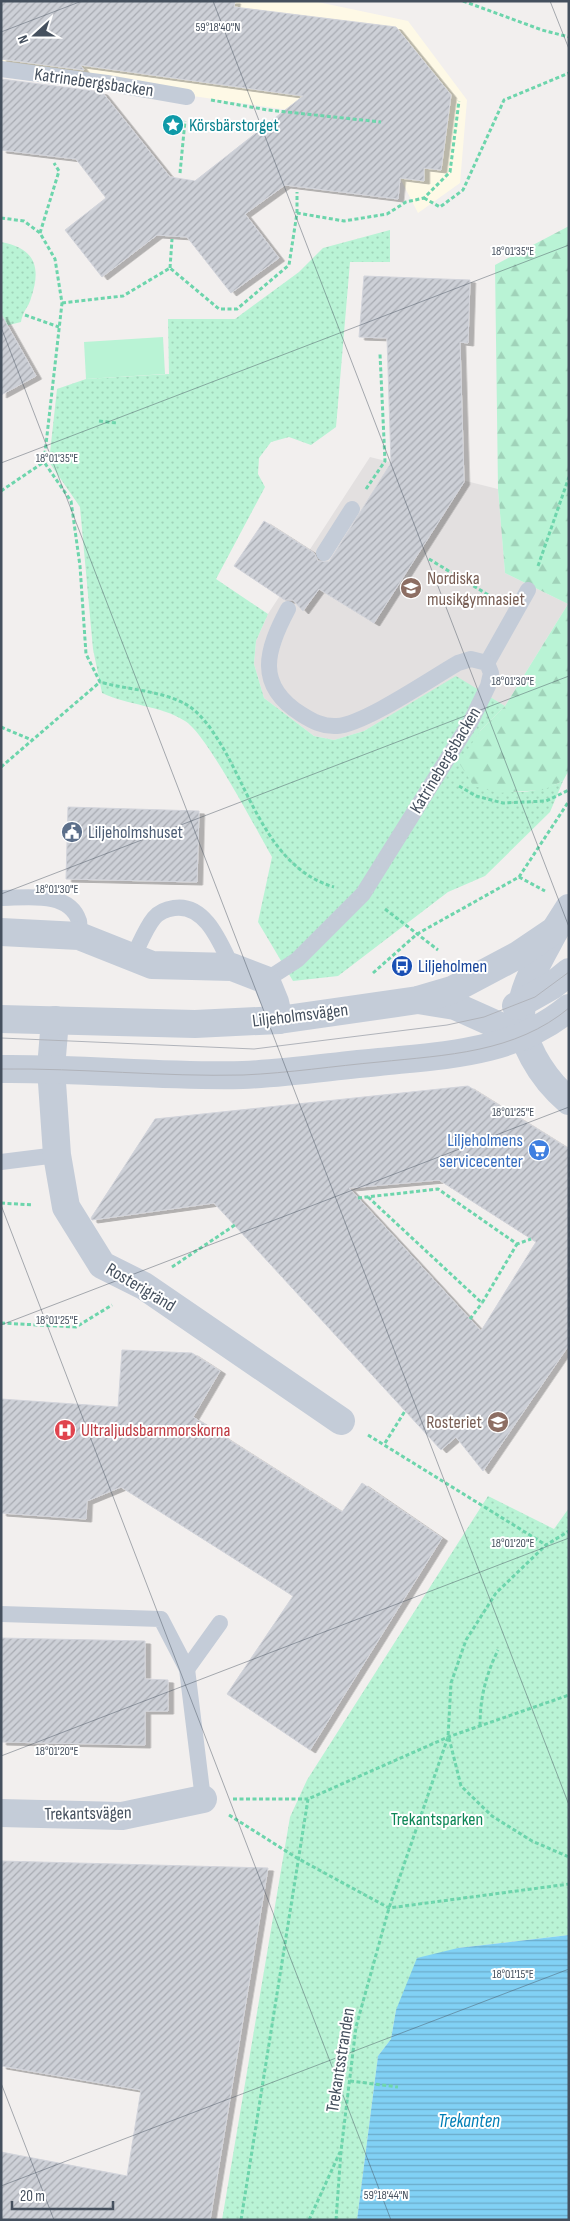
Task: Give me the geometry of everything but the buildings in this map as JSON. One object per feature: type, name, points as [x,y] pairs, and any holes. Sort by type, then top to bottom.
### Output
[{"type":"street","points":[[562,919],[534,972],[522,1004],[524,1037],[541,1067],[567,1096]]},
{"type":"street","name":"Liljeholmsvägen","points":[[1,1019],[195,1024],[279,1020],[418,1000],[452,990],[518,955],[562,919]]},
{"type":"street","points":[[1,932],[79,936],[132,959],[152,965],[232,968],[266,980],[275,1002],[279,1020]]},
{"type":"street","points":[[484,1017],[522,1004],[553,985],[569,972]]},
{"type":"street","points":[[418,1000],[455,1006],[484,1017],[524,1037]]},
{"type":"street","points":[[1,1069],[51,1068],[244,1075],[462,1053],[524,1037],[540,1029],[569,1008]]},
{"type":"street","name":"Rosterigränd","points":[[55,1020],[51,1068],[57,1155],[66,1207],[102,1265],[144,1286],[342,1421]]},
{"type":"street","name":"Trekantsvägen","points":[[1,1813],[122,1816],[203,1799]]},
{"type":"lane","name":"Katrinebergsbacken","points":[[1,69],[188,96]]},
{"type":"lane","points":[[324,554],[352,509]]},
{"type":"lane","points":[[288,609],[269,651],[269,670],[275,692],[294,710],[317,724],[336,726],[358,720],[458,663],[471,659],[487,663],[528,590]]},
{"type":"lane","name":"Katrinebergsbacken","points":[[266,980],[297,960],[363,894],[447,761],[488,686],[491,673],[487,663]]},
{"type":"lane","points":[[1,898],[52,898],[68,905],[79,920],[79,936]]},
{"type":"lane","points":[[132,959],[154,917],[166,909],[181,907],[197,913],[215,932],[232,968]]},
{"type":"lane","points":[[1,1162],[57,1155]]},
{"type":"lane","points":[[1,1614],[161,1619],[187,1669],[203,1799]]},
{"type":"lane","points":[[187,1669],[220,1623]]},
{"type":"path","points":[[463,1],[542,30],[569,37]]},
{"type":"path","points":[[424,198],[440,207],[464,190],[504,100],[569,73]]},
{"type":"path","points":[[180,173],[188,96],[268,110],[381,122]]},
{"type":"path","points":[[297,213],[344,220],[387,214],[406,202],[424,198],[450,172],[459,101]]},
{"type":"path","points":[[40,233],[59,171],[54,163]]},
{"type":"path","points":[[170,268],[219,310],[237,308],[289,265],[297,213],[297,192]]},
{"type":"path","points":[[1,218],[24,222],[40,233],[55,259],[62,303],[44,462],[71,501],[80,566],[86,654],[100,682]]},
{"type":"path","points":[[170,268],[172,239]]},
{"type":"path","points":[[62,303],[123,296],[170,268]]},
{"type":"path","points":[[25,316],[60,327]]},
{"type":"path","points":[[352,509],[385,461],[380,354]]},
{"type":"path","points":[[99,421],[117,423]]},
{"type":"path","points":[[1,491],[44,462]]},
{"type":"path","points":[[528,590],[547,546],[569,477]]},
{"type":"path","points":[[429,560],[491,597]]},
{"type":"path","points":[[1,767],[100,682]]},
{"type":"path","points":[[100,682],[168,697],[193,709],[216,734],[279,851],[299,870],[331,886],[363,894],[391,912],[438,950]]},
{"type":"path","points":[[1,727],[32,740]]},
{"type":"path","points":[[447,761],[458,786],[476,796],[503,803],[546,801],[569,790]]},
{"type":"path","points":[[519,877],[544,891]]},
{"type":"path","points":[[358,1198],[438,1189],[518,1244]]},
{"type":"path","points":[[368,1197],[482,1303]]},
{"type":"path","points":[[1,1324],[76,1327],[144,1286],[235,1225]]},
{"type":"path","points":[[470,1319],[518,1244],[531,1239]]},
{"type":"path","points":[[385,1443],[406,1411]]},
{"type":"path","points":[[342,1421],[385,1443],[546,1545]]},
{"type":"path","points":[[569,1531],[546,1545],[496,1593],[466,1640],[451,1683],[448,1737],[461,1786],[492,1816],[532,1841],[569,1857]]},
{"type":"path","points":[[480,1726],[480,1699],[488,1671],[498,1650]]},
{"type":"path","points":[[203,1799],[308,1799],[448,1737],[569,1696]]},
{"type":"path","name":"Trekantsstranden","points":[[336,2220],[341,2151],[356,2027],[389,1908],[448,1737]]},
{"type":"path","points":[[203,1799],[298,1858],[389,1908],[569,1884]]},
{"type":"path","points":[[241,2220],[308,1799]]},
{"type":"path","points":[[350,2080],[398,2087]]},
{"type":"path","points":[[309,2220],[341,2151]]},
{"type":"shaded area","points":[[1,1],[313,1],[408,21],[467,100],[460,183],[418,213],[400,178],[385,124],[1,68]]},
{"type":"shaded area","name":"Nordiska musikgymnasiet","points":[[370,457],[498,489],[505,573],[568,604],[505,706],[456,677],[364,731],[334,740],[314,736],[264,698],[254,664],[256,641],[268,614]]},
{"type":"green space","points":[[569,226],[569,770],[563,781],[543,790],[498,793],[474,786],[459,763],[480,731],[505,706],[568,604],[505,573],[498,489],[495,265]]},
{"type":"green space","points":[[390,230],[390,262],[350,262],[336,427],[311,445],[289,437],[271,442],[259,458],[258,474],[265,487],[216,579],[268,614],[256,641],[254,664],[264,698],[314,736],[334,740],[364,731],[456,676],[505,706],[480,731],[474,785],[497,791],[519,792],[541,789],[563,781],[550,812],[485,876],[448,892],[338,976],[293,981],[258,922],[272,857],[218,762],[194,729],[185,721],[165,712],[123,701],[102,693],[93,649],[80,507],[49,462],[57,389],[86,379],[169,374],[168,319],[235,319],[299,272],[323,248]]},
{"type":"green space","points":[[1,242],[21,249],[28,254],[35,268],[36,277],[29,304],[21,322],[1,327]]},
{"type":"green space","points":[[163,337],[165,374],[86,379],[84,342]]},
{"type":"green space","name":"Trekantsparken","points":[[488,1496],[554,1529],[569,1508],[569,1935],[458,1948],[396,2010],[391,2039],[378,2056],[357,2220],[222,2220],[290,1817],[307,1780]]},
{"type":"water","name":"Trekanten","points":[[569,1935],[569,2220],[357,2220],[378,2056],[391,2039],[396,2010],[417,1958],[458,1948]]},
{"type":"tram line","points":[[1,1038],[254,1049],[447,1025],[484,1017],[535,997],[569,972]]},
{"type":"tram line","points":[[1,1069],[243,1075],[429,1057],[454,1054],[503,1043],[548,1023],[569,1008]]},
{"type":"place","name":"Körsbärstorget","points":[[173,125]]},
{"type":"place","name":"Nordiska musikgymnasiet","points":[[411,588]]},
{"type":"place","name":"Liljeholmshuset","points":[[72,832]]},
{"type":"place","name":"Liljeholmen","points":[[402,966]]},
{"type":"place","name":"Liljeholmens servicecenter","points":[[539,1150]]},
{"type":"place","name":"Rosteriet","points":[[498,1422]]},
{"type":"place","name":"Ultraljudsbarnmorskorna","points":[[65,1430]]}]
